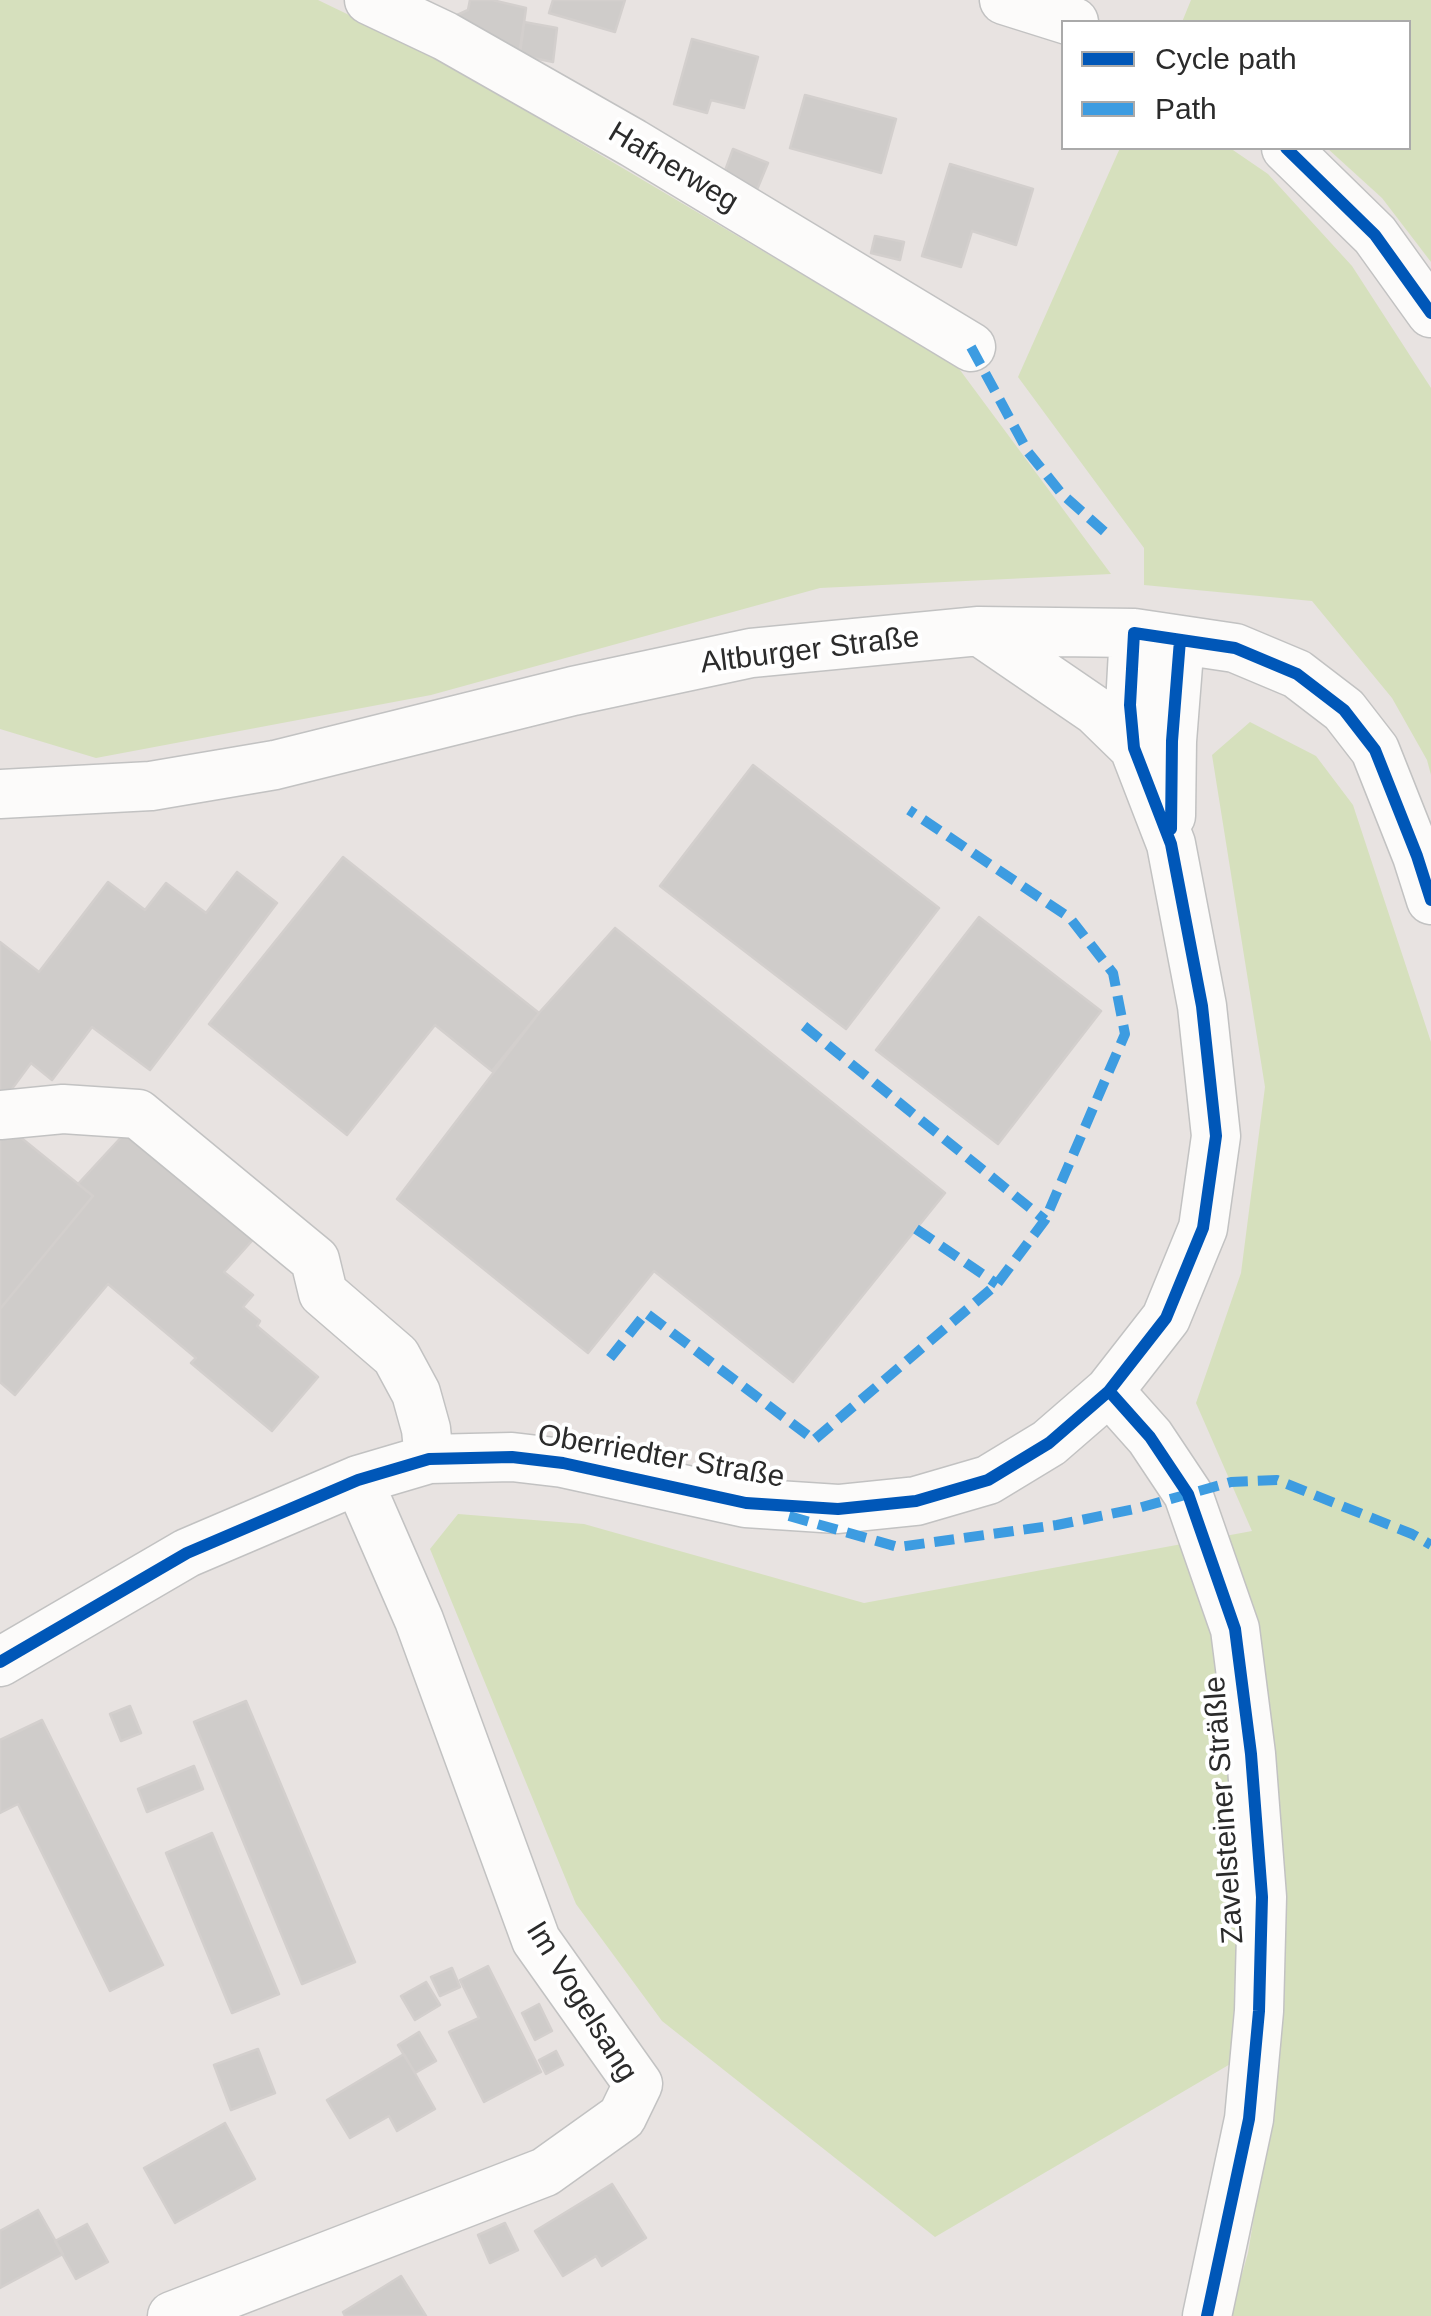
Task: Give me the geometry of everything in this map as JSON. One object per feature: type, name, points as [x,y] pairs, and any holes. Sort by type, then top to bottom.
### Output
[{"type":"street","name":"Hafnerweg","points":[[369,0],[446,36],[632,143],[971,347]]},
{"type":"street","points":[[1004,0],[1068,20]]},
{"type":"street","points":[[1288,150],[1375,235],[1431,313]]},
{"type":"street","name":"Altburger Straße","points":[[12,785],[151,786],[275,765],[751,653],[978,631],[1157,636],[1235,648],[1297,674],[1344,710],[1375,750],[1431,900]]},
{"type":"street","name":"Oberriedter Straße","points":[[978,631],[1096,710],[1134,748]]},
{"type":"street","name":"Oberriedter Straße","points":[[0,1662],[187,1553],[358,1480],[428,1459],[512,1456],[563,1463],[746,1503],[838,1509],[916,1501],[988,1480],[1049,1443],[1109,1391],[1166,1318],[1203,1228],[1216,1136],[1202,1006],[1171,844],[1134,748],[1130,705],[1157,636]]},
{"type":"street","name":"Oberriedter Straße","points":[[1157,636],[1172,741],[1171,844]]},
{"type":"street","points":[[0,1116],[62,1109],[138,1114],[315,1260],[323,1294],[396,1356],[416,1393],[426,1429],[428,1459]]},
{"type":"street","name":"Zavelsteiner Sträßle","points":[[1109,1391],[1150,1437],[1188,1494],[1235,1628],[1251,1754],[1262,1897],[1259,2012],[1249,2120],[1207,2316]]},
{"type":"street","name":"Im Vogelsang","points":[[172,2316],[545,2172],[622,2117],[638,2084],[536,1940],[418,1620],[358,1480]]},
{"type":"green space","points":[[0,0],[318,0],[430,54],[957,366],[1111,574],[820,588],[431,695],[96,758],[0,729]]},
{"type":"green space","points":[[1191,0],[1431,0],[1431,262],[1382,198],[1329,150],[1411,150],[1411,20],[1183,20]]},
{"type":"green space","points":[[1119,150],[1233,150],[1268,174],[1352,266],[1431,388],[1431,775],[1427,760],[1392,698],[1312,601],[1144,585],[1144,548],[1018,377]]},
{"type":"green space","points":[[1250,722],[1316,756],[1353,805],[1431,1042],[1431,2316],[1230,2316],[1248,2253],[1280,2060],[1232,2063],[935,2237],[662,2021],[576,1904],[430,1549],[458,1514],[584,1524],[864,1603],[1252,1531],[1196,1403],[1241,1273],[1265,1087],[1212,755]]},
{"type":"building","points":[[470,0],[492,0],[526,8],[519,61],[442,22],[468,10]]},
{"type":"building","points":[[553,0],[625,0],[615,32],[549,13]]},
{"type":"building","points":[[524,22],[557,28],[553,62],[519,55]]},
{"type":"building","points":[[692,39],[758,57],[744,108],[711,100],[707,113],[674,104]]},
{"type":"building","points":[[805,95],[896,119],[881,173],[790,148]]},
{"type":"building","points":[[733,149],[768,163],[756,192],[722,179]]},
{"type":"building","points":[[950,164],[1033,189],[1016,245],[972,231],[961,267],[922,256]]},
{"type":"building","points":[[875,236],[904,242],[900,260],[871,253]]},
{"type":"building","points":[[753,765],[939,908],[846,1029],[660,886]]},
{"type":"building","points":[[343,857],[539,1013],[492,1071],[435,1025],[347,1135],[209,1024]]},
{"type":"building","points":[[237,872],[277,903],[150,1070],[92,1027],[52,1080],[31,1063],[3,1101],[0,1099],[0,942],[39,972],[108,882],[145,910],[166,883],[206,913]]},
{"type":"building","points":[[979,917],[1101,1011],[998,1144],[876,1050]]},
{"type":"building","points":[[615,928],[945,1193],[793,1382],[654,1271],[588,1353],[397,1199],[539,1013]]},
{"type":"building","points":[[9,1128],[93,1196],[0,1309],[0,1138]]},
{"type":"building","points":[[126,1132],[258,1234],[224,1272],[253,1295],[243,1307],[260,1321],[257,1326],[318,1377],[272,1431],[191,1363],[196,1358],[108,1284],[15,1395],[0,1382],[0,1309],[93,1196],[78,1184]]},
{"type":"building","points":[[246,1701],[355,1962],[302,1984],[194,1722]]},
{"type":"building","points":[[130,1706],[141,1733],[121,1741],[110,1714]]},
{"type":"building","points":[[42,1720],[163,1965],[110,1991],[18,1804],[0,1813],[0,1740]]},
{"type":"building","points":[[194,1766],[203,1789],[147,1812],[138,1789]]},
{"type":"building","points":[[212,1833],[279,1994],[232,2013],[166,1853]]},
{"type":"building","points":[[488,1966],[541,2072],[484,2102],[449,2032],[479,2018],[460,1980]]},
{"type":"building","points":[[452,1968],[460,1987],[440,1996],[431,1977]]},
{"type":"building","points":[[426,1982],[440,2005],[415,2020],[401,1996]]},
{"type":"building","points":[[539,2004],[552,2031],[535,2040],[522,2013]]},
{"type":"building","points":[[419,2032],[436,2061],[415,2073],[398,2045]]},
{"type":"building","points":[[258,2049],[275,2093],[231,2110],[214,2065]]},
{"type":"building","points":[[556,2051],[563,2065],[546,2074],[539,2060]]},
{"type":"building","points":[[404,2054],[435,2109],[397,2131],[389,2116],[350,2138],[327,2100]]},
{"type":"building","points":[[225,2123],[255,2179],[175,2223],[144,2168]]},
{"type":"building","points":[[612,2184],[646,2238],[602,2266],[596,2256],[563,2276],[535,2231]]},
{"type":"building","points":[[38,2210],[63,2254],[0,2288],[0,2231]]},
{"type":"building","points":[[505,2223],[518,2250],[490,2263],[478,2235]]},
{"type":"building","points":[[87,2224],[108,2262],[76,2279],[55,2241]]},
{"type":"building","points":[[401,2276],[426,2316],[345,2316],[343,2312]]},
{"type":"marked path","points":[[971,347],[1028,452],[1062,494],[1106,533]]},
{"type":"marked path","points":[[610,1358],[646,1313],[814,1440],[997,1284],[1045,1220],[1125,1034],[1113,973],[1070,918],[909,810]]},
{"type":"marked path","points":[[804,1026],[1045,1220]]},
{"type":"marked path","points":[[916,1229],[997,1284]]},
{"type":"marked path","points":[[789,1516],[898,1547],[1057,1525],[1135,1509],[1231,1482],[1277,1480],[1431,1545]]},
{"type":"cycle path","points":[[1288,150],[1375,235],[1431,313]]},
{"type":"cycle path","points":[[0,1662],[187,1553],[358,1480],[429,1459],[512,1457],[563,1463],[746,1503],[838,1509],[916,1501],[988,1480],[1049,1443],[1109,1391],[1166,1318],[1203,1228],[1216,1136],[1202,1006],[1171,844],[1134,748],[1130,705],[1134,633],[1235,648],[1297,674],[1344,710],[1375,750],[1431,900]]},
{"type":"cycle path","points":[[1171,829],[1172,741],[1180,640]]},
{"type":"cycle path","points":[[1109,1391],[1150,1437],[1188,1494],[1235,1629],[1251,1754],[1262,1897],[1259,2011],[1249,2119],[1207,2316]]}]
